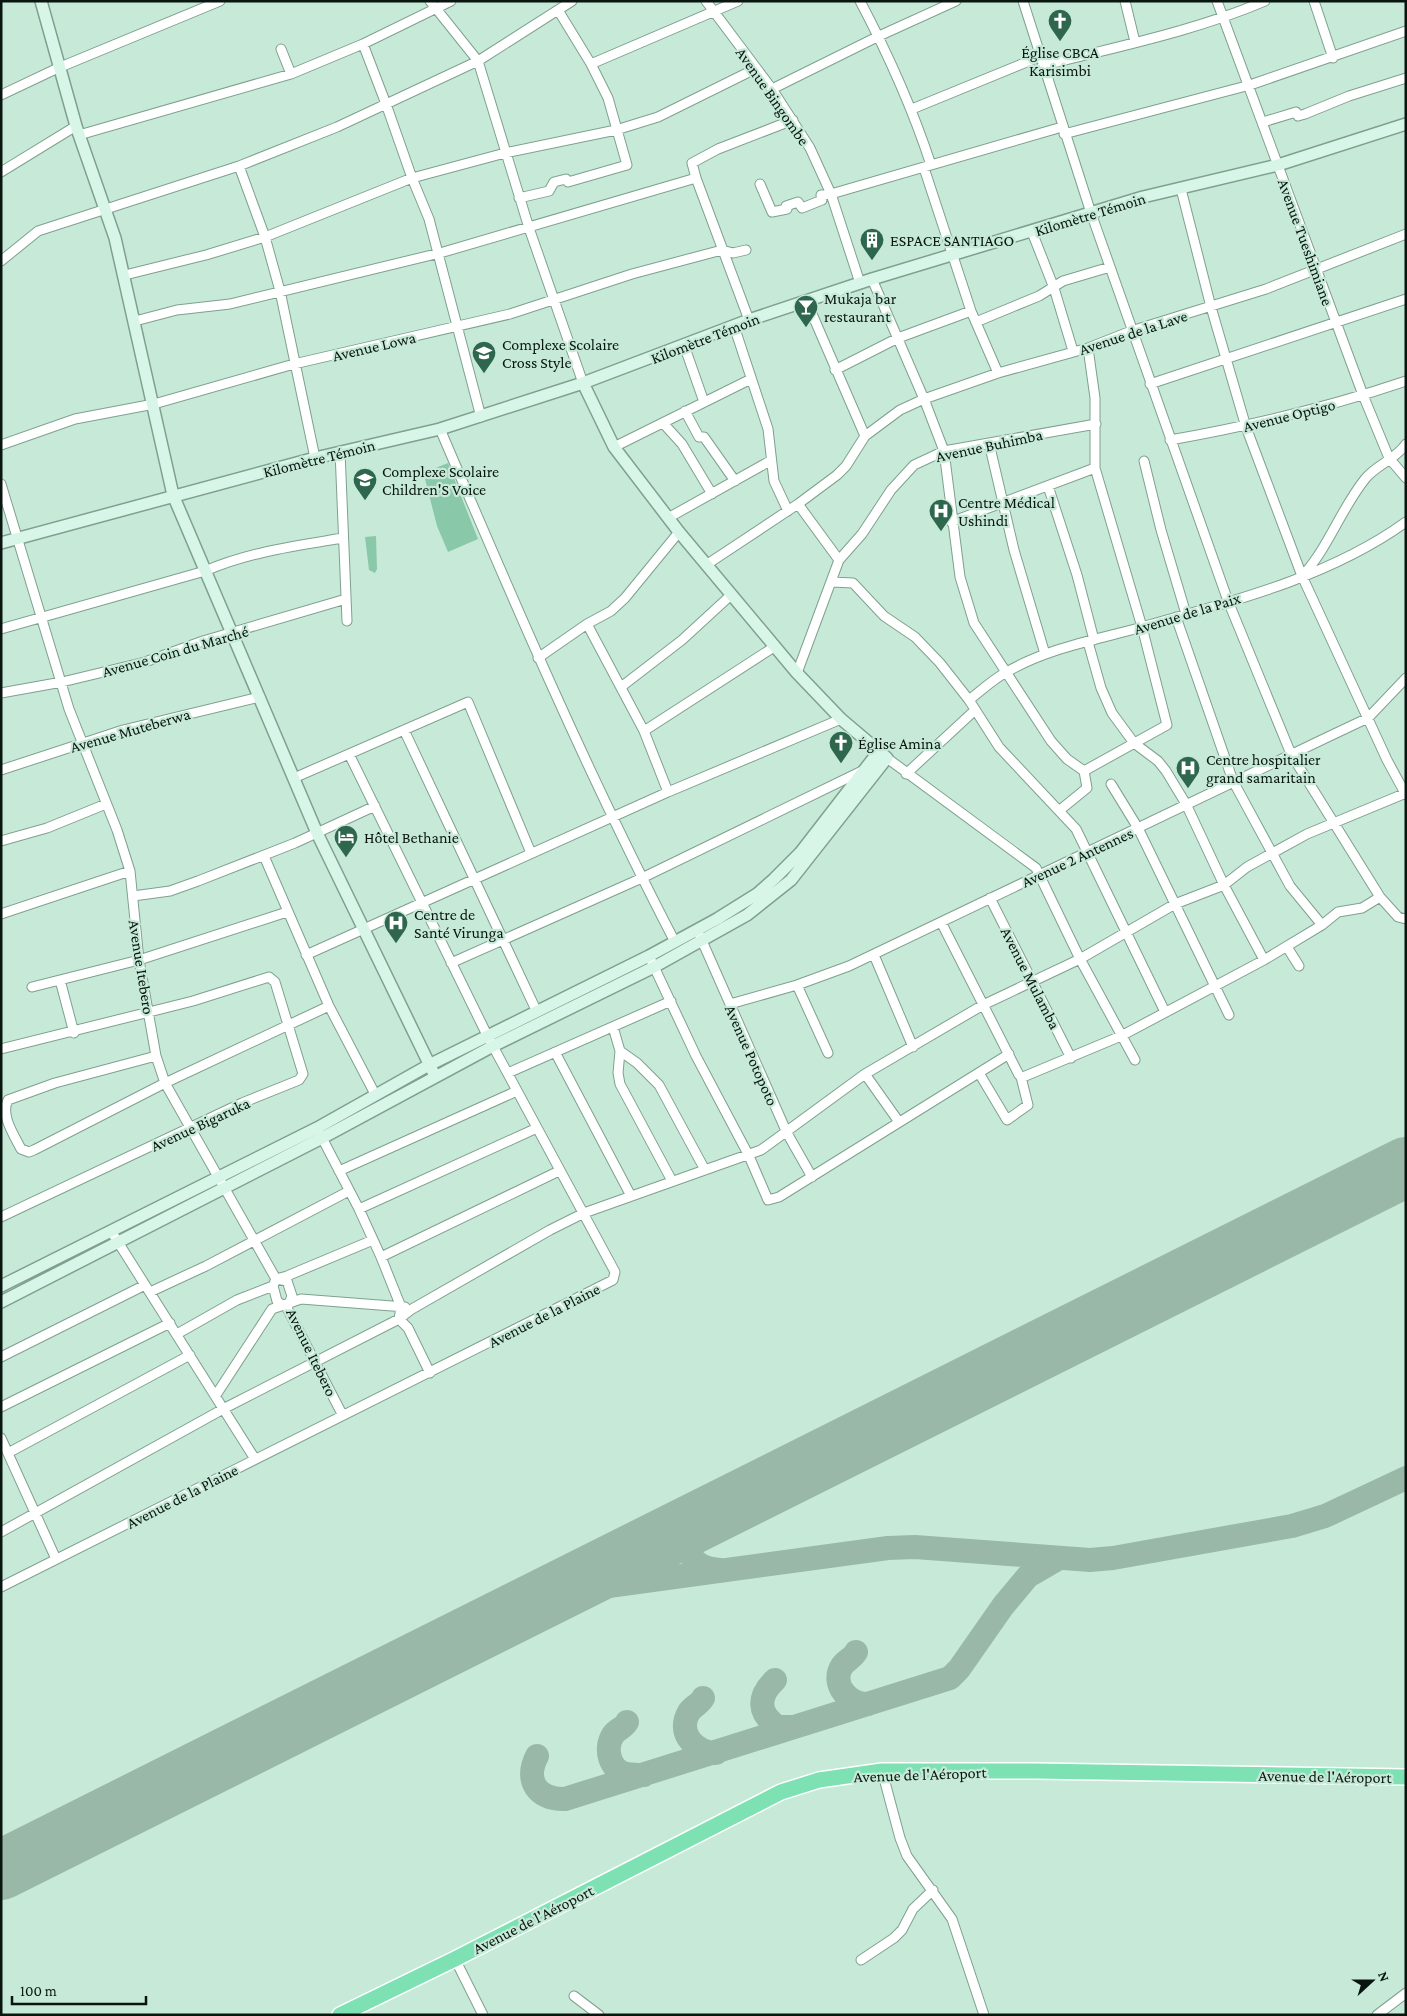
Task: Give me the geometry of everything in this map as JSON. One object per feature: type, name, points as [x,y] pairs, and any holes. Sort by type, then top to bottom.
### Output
[{"type":"highway","name":"Avenue de l'Aéroport","points":[[340,2015],[455,1959],[781,1792],[819,1780],[882,1772],[1073,1772],[1406,1777]]},
{"type":"main road","points":[[41,1],[58,68],[77,130],[107,209],[125,275],[173,495],[317,833],[435,1076]]},
{"type":"main road","name":"Kilomètre Témoin","points":[[1,543],[340,451],[440,430],[583,383],[749,320],[872,279],[1091,213],[1278,165],[1406,124]]},
{"type":"main road","points":[[583,383],[614,447],[678,532],[797,673],[842,720],[883,755]]},
{"type":"main road","points":[[1,1302],[224,1188],[319,1133],[375,1094],[429,1065],[491,1041],[654,967],[757,894],[781,872],[800,853],[866,769],[883,755]]},
{"type":"main road","points":[[1,1286],[218,1177],[319,1133],[435,1076],[537,1012],[675,942],[700,936],[746,915],[791,880],[883,755]]},
{"type":"main road","points":[[781,872],[791,880]]},
{"type":"main road","points":[[176,1198],[183,1209]]},
{"type":"street","points":[[1,95],[58,68],[220,1]]},
{"type":"street","points":[[430,1],[478,61],[519,198],[583,383]]},
{"type":"street","points":[[1,172],[77,130],[291,74],[363,44],[436,10],[451,1]]},
{"type":"street","points":[[1,261],[38,231],[239,166],[336,127],[478,61],[572,1]]},
{"type":"street","name":"Avenue Bingombe","points":[[706,1],[713,13],[772,89],[810,148],[831,194],[860,283]]},
{"type":"street","points":[[591,64],[738,1]]},
{"type":"street","points":[[860,1],[879,36],[912,109],[953,256],[971,311],[998,374]]},
{"type":"street","points":[[772,89],[879,36],[936,5],[956,1]]},
{"type":"street","points":[[1022,1],[1040,62],[1131,331],[1228,601],[1291,754],[1380,897],[1398,917],[1406,919]]},
{"type":"street","points":[[1125,1],[1135,42]]},
{"type":"street","name":"Avenue Tueshimiane","points":[[1217,1],[1250,85],[1315,271],[1363,396],[1390,458],[1406,478]]},
{"type":"street","points":[[912,109],[1040,62],[1182,32],[1225,18],[1265,1]]},
{"type":"street","points":[[1314,1],[1333,58]]},
{"type":"street","points":[[519,198],[549,191],[554,182],[566,179],[568,182],[627,165],[609,102],[591,64],[558,10]]},
{"type":"street","points":[[760,184],[772,212],[786,209],[786,206],[798,202],[802,208],[822,200],[821,195],[831,194],[1063,130],[1250,85],[1333,58],[1406,31]]},
{"type":"street","points":[[363,44],[412,178],[428,216],[440,253],[480,417]]},
{"type":"street","points":[[281,49],[291,74]]},
{"type":"street","points":[[125,275],[206,255],[265,237],[412,178],[505,153],[616,130],[660,116],[755,68]]},
{"type":"street","points":[[1263,122],[1296,112],[1298,116],[1305,114],[1349,96],[1406,78]]},
{"type":"street","points":[[749,320],[692,163],[718,149],[793,120]]},
{"type":"street","points":[[239,166],[265,237],[280,292],[315,458]]},
{"type":"street","points":[[135,322],[174,311],[226,304],[280,292],[440,253],[696,178]]},
{"type":"street","points":[[1,1532],[225,1408],[399,1319],[412,1309],[550,1230],[584,1213],[748,1156],[787,1133],[865,1074],[983,1005],[1080,959],[1175,904],[1224,885],[1247,867],[1272,853],[1333,823],[1405,794],[1302,576],[1246,427],[1211,307],[1181,189]]},
{"type":"street","points":[[1032,232],[1054,288],[1073,351]]},
{"type":"street","name":"Avenue de la Lave","points":[[865,436],[900,410],[924,399],[998,374],[1088,348],[1131,331],[1211,307],[1315,271],[1406,234]]},
{"type":"street","name":"Avenue Lowa","points":[[1,445],[72,420],[154,404],[294,364],[510,314],[632,274],[722,250],[733,253],[746,250]]},
{"type":"street","points":[[976,322],[1054,288],[1063,282],[1110,267]]},
{"type":"street","points":[[872,279],[924,399],[944,451],[951,522],[960,577],[974,623],[1050,740],[1067,759],[1084,771],[1087,788],[1060,810]]},
{"type":"street","points":[[1150,384],[1406,299]]},
{"type":"street","points":[[706,565],[788,511],[842,471],[865,436],[806,300]]},
{"type":"street","points":[[835,370],[898,338],[971,311]]},
{"type":"street","points":[[734,326],[768,430],[770,461],[774,481],[788,511]]},
{"type":"street","points":[[684,345],[704,402]]},
{"type":"street","points":[[1084,771],[1167,725],[1142,627],[1095,468],[1096,424],[1094,390],[1088,348]]},
{"type":"street","points":[[614,447],[752,379]]},
{"type":"street","name":"Avenue Optigo","points":[[1170,440],[1246,427],[1363,396],[1406,381]]},
{"type":"street","points":[[685,411],[699,437],[704,437],[735,481]]},
{"type":"street","points":[[663,422],[682,444],[712,494]]},
{"type":"street","name":"Avenue Buhimba","points":[[797,673],[839,560],[862,534],[903,476],[914,465],[944,451],[1096,424]]},
{"type":"street","points":[[440,430],[538,658],[612,817],[675,942]]},
{"type":"street","points":[[989,443],[1002,504],[1045,654]]},
{"type":"street","points":[[1302,576],[1322,552],[1342,513],[1363,481],[1372,470],[1406,444]]},
{"type":"street","points":[[340,451],[347,621]]},
{"type":"street","points":[[668,518],[770,461]]},
{"type":"street","points":[[1144,461],[1161,530],[1186,614]]},
{"type":"street","points":[[951,522],[1095,468]]},
{"type":"street","name":"Avenue Itebero","points":[[1,484],[81,744],[106,804],[130,871],[139,960],[156,1056],[165,1083],[255,1239],[274,1282],[287,1281],[292,1291],[292,1296],[284,1304],[342,1414]]},
{"type":"street","points":[[1048,486],[1077,576],[1101,688],[1112,713],[1134,742],[1158,762],[1186,804],[1224,885],[1264,960]]},
{"type":"street","points":[[798,504],[839,560]]},
{"type":"street","name":"Avenue de la Paix","points":[[968,700],[1005,673],[1045,654],[1186,614],[1302,576],[1368,545],[1406,522]]},
{"type":"street","points":[[538,658],[587,624],[611,611],[625,598],[678,532]]},
{"type":"street","points":[[1,629],[205,570],[233,558],[266,550],[343,538]]},
{"type":"street","points":[[832,582],[856,585],[884,616],[922,643],[968,700],[1000,747],[1076,829],[1128,932],[1165,1012]]},
{"type":"street","points":[[621,688],[682,640],[731,595]]},
{"type":"street","name":"Avenue Coin du Marché","points":[[1,693],[62,682],[145,662],[232,633],[346,599]]},
{"type":"street","points":[[1176,616],[1233,782],[1290,886],[1322,925]]},
{"type":"street","points":[[587,624],[644,731],[668,792]]},
{"type":"street","points":[[644,731],[774,647]]},
{"type":"street","name":"Avenue 2 Antennes","points":[[730,1004],[797,985],[874,955],[1087,851],[1368,718],[1406,678]]},
{"type":"street","name":"Avenue Muteberwa","points":[[1,770],[158,720],[260,696]]},
{"type":"street","points":[[294,778],[468,702],[531,853]]},
{"type":"street","points":[[906,774],[974,710]]},
{"type":"street","points":[[306,956],[668,792],[842,720]]},
{"type":"street","points":[[404,730],[537,1012]]},
{"type":"street","name":"Avenue de la Plaine","points":[[1,1587],[342,1414],[430,1373],[613,1280],[614,1272],[451,963],[349,754]]},
{"type":"street","points":[[883,755],[906,774],[1022,856],[1040,874],[1080,959],[1134,1060]]},
{"type":"street","points":[[451,963],[642,878],[866,769]]},
{"type":"street","points":[[1111,784],[1138,828],[1229,1015]]},
{"type":"street","points":[[1,842],[48,828],[106,804]]},
{"type":"street","points":[[133,896],[180,888],[264,856],[375,806]]},
{"type":"street","points":[[264,856],[329,1006],[375,1094]]},
{"type":"street","points":[[1,914],[130,871]]},
{"type":"street","points":[[1021,1077],[1026,1077],[1121,1036],[1287,947],[1322,925],[1338,912],[1362,908],[1380,897]]},
{"type":"street","name":"Avenue Mulamba","points":[[990,898],[1071,1058]]},
{"type":"street","points":[[32,987],[139,960],[287,912]]},
{"type":"street","points":[[941,922],[1021,1077],[1028,1105],[1007,1120],[978,1073]]},
{"type":"street","name":"Avenue Potopoto","points":[[700,936],[787,1133],[812,1177]]},
{"type":"street","points":[[1287,947],[1299,966]]},
{"type":"street","points":[[874,955],[913,1047]]},
{"type":"street","points":[[649,956],[696,1056],[748,1156],[768,1200],[779,1197],[812,1177],[1008,1054]]},
{"type":"street","name":"Avenue Bigaruka","points":[[1,1217],[302,1077],[304,1074],[276,982],[269,977],[193,1002],[149,1012]]},
{"type":"street","points":[[60,980],[74,1032]]},
{"type":"street","points":[[797,985],[828,1053]]},
{"type":"street","points":[[508,1073],[671,1002]]},
{"type":"street","points":[[156,1056],[16,1096],[8,1100],[3,1106],[4,1115],[21,1149],[29,1152],[165,1083],[289,1027],[329,1006]]},
{"type":"street","points":[[1,1049],[149,1012]]},
{"type":"street","points":[[613,1026],[620,1051],[618,1073],[620,1084],[672,1181]]},
{"type":"street","points":[[620,1051],[637,1063],[659,1085],[705,1170]]},
{"type":"street","points":[[555,1052],[631,1196]]},
{"type":"street","points":[[865,1074],[899,1122]]},
{"type":"street","points":[[339,1171],[517,1091]]},
{"type":"street","points":[[359,1209],[537,1128]]},
{"type":"street","points":[[319,1133],[350,1191],[381,1257],[401,1307],[399,1319]]},
{"type":"street","points":[[381,1257],[560,1171]]},
{"type":"street","points":[[1,1357],[147,1289],[206,1266],[350,1191]]},
{"type":"street","points":[[111,1231],[225,1408],[255,1459]]},
{"type":"street","points":[[177,1334],[237,1300],[274,1282],[373,1240]]},
{"type":"street","points":[[274,1282],[277,1301],[284,1304]]},
{"type":"street","points":[[216,1395],[272,1309],[301,1299],[412,1309]]},
{"type":"street","points":[[399,1319],[408,1328],[430,1373]]},
{"type":"street","points":[[1,1407],[170,1323]]},
{"type":"street","points":[[8,1453],[190,1355]]},
{"type":"street","points":[[1,1438],[56,1559]]},
{"type":"street","points":[[882,1772],[900,1838],[907,1856],[934,1890],[952,1919],[984,2015]]},
{"type":"street","points":[[861,1960],[894,1938],[902,1930],[913,1909],[934,1890]]},
{"type":"street","points":[[455,1959],[483,2015]]},
{"type":"street","points":[[1377,2015],[1406,1993]]},
{"type":"street","points":[[574,1996],[599,2015]]},
{"type":"green space","points":[[448,463],[478,539],[448,552],[437,526],[425,479],[430,470]]},
{"type":"green space","points":[[376,536],[377,569],[375,573],[369,570],[365,537]]},
{"type":"taxiway","points":[[548,1597],[572,1591],[888,1548],[915,1547],[1090,1560],[1113,1558],[1292,1526],[1325,1516],[1406,1478]]},
{"type":"taxiway","points":[[700,1520],[690,1538],[690,1554],[700,1565],[720,1570]]},
{"type":"taxiway","points":[[537,1756],[532,1773],[536,1787],[547,1796],[565,1799],[950,1678],[959,1669],[1003,1606],[1028,1576],[1059,1558]]},
{"type":"taxiway","points":[[856,1652],[842,1666],[838,1680],[840,1687],[849,1697],[855,1701],[868,1704]]},
{"type":"taxiway","points":[[775,1680],[765,1692],[762,1704],[763,1710],[771,1722],[778,1727],[794,1727]]},
{"type":"taxiway","points":[[703,1698],[689,1712],[685,1728],[690,1740],[695,1745],[709,1752],[716,1753]]},
{"type":"taxiway","points":[[627,1722],[613,1735],[610,1741],[610,1759],[616,1769],[621,1772],[644,1775]]},
{"type":"runway","points":[[1,1870],[1406,1167]]},
{"type":"place","name":"Église CBCA Karisimbi","points":[[1060,42]]},
{"type":"place","name":"ESPACE SANTIAGO","points":[[872,261]]},
{"type":"place","name":"Mukaja bar restaurant","points":[[806,328]]},
{"type":"place","name":"Complexe Scolaire Cross Style","points":[[484,374]]},
{"type":"place","name":"Complexe Scolaire Children'S Voice","points":[[365,501]]},
{"type":"place","name":"Centre Médical Ushindi","points":[[941,532]]},
{"type":"place","name":"Église Amina","points":[[841,764]]},
{"type":"place","name":"Centre hospitalier grand samaritain","points":[[1188,789]]},
{"type":"place","name":"Hôtel Bethanie","points":[[346,858]]},
{"type":"place","name":"Centre de Santé Virunga","points":[[396,944]]}]
